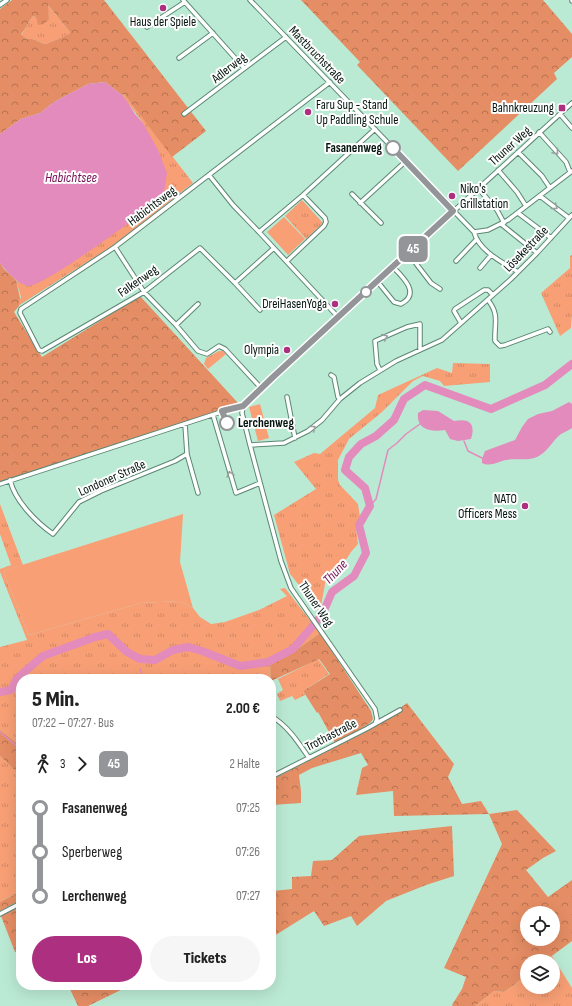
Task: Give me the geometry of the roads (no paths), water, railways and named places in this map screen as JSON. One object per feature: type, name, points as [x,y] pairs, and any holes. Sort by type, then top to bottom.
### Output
[{"type":"street","points":[[0,5],[7,0]]},
{"type":"street","name":"Mastbruchstraße","points":[[250,0],[474,232]]},
{"type":"street","points":[[148,27],[184,1],[244,68]]},
{"type":"street","points":[[179,58],[213,33]]},
{"type":"street","name":"Adlerweg","points":[[184,114],[286,37]]},
{"type":"street","name":"Habichtsweg","points":[[42,351],[40,350],[20,313],[21,309],[115,247],[330,82]]},
{"type":"street","name":"Thuner Weg","points":[[375,724],[377,719],[375,709],[291,588],[281,561],[243,419],[243,406],[572,103]]},
{"type":"street","points":[[560,114],[572,128]]},
{"type":"street","points":[[259,232],[303,195],[375,129]]},
{"type":"street","points":[[518,272],[491,255],[476,240],[474,232],[488,230],[502,224],[571,173],[566,162],[539,132]]},
{"type":"street","points":[[518,152],[542,176],[550,188]]},
{"type":"street","points":[[360,203],[406,162]]},
{"type":"street","points":[[498,170],[517,192],[526,206]]},
{"type":"street","points":[[209,175],[233,205],[338,317]]},
{"type":"street","points":[[478,188],[497,210],[502,224],[537,253]]},
{"type":"street","points":[[352,194],[381,223]]},
{"type":"street","points":[[287,261],[324,226],[326,222],[325,218],[303,195]]},
{"type":"street","points":[[540,196],[570,217]]},
{"type":"street","points":[[518,213],[550,238]]},
{"type":"street","name":"Lösekestraße","points":[[250,445],[284,443],[308,432],[322,420],[340,399],[380,370],[442,340],[518,272],[570,217]]},
{"type":"street","points":[[456,261],[476,240]]},
{"type":"street","points":[[115,247],[144,292],[176,325],[198,351],[207,354],[219,346],[225,349],[261,388]]},
{"type":"street","name":"Falkenweg","points":[[42,351],[144,292],[200,248],[260,310]]},
{"type":"street","points":[[235,283],[274,248]]},
{"type":"street","points":[[408,253],[432,283],[440,289]]},
{"type":"street","points":[[480,268],[491,255]]},
{"type":"street","points":[[377,281],[394,302],[402,304],[407,301],[410,298],[408,286],[393,267]]},
{"type":"street","points":[[461,323],[455,315],[455,309],[484,290],[488,290],[493,295]]},
{"type":"street","points":[[488,300],[494,308],[496,316],[495,341],[500,346],[549,331],[546,325]]},
{"type":"street","points":[[176,325],[198,304]]},
{"type":"street","points":[[380,370],[378,367],[375,341],[407,327],[420,324],[420,350]]},
{"type":"street","points":[[332,375],[334,377],[338,397],[340,399]]},
{"type":"street","points":[[288,397],[295,438]]},
{"type":"street","points":[[0,484],[222,411],[243,406]]},
{"type":"street","points":[[213,415],[236,493],[260,483]]},
{"type":"street","points":[[185,424],[187,454],[198,493]]},
{"type":"street","name":"Londoner Straße","points":[[10,480],[12,488],[32,517],[53,534],[79,502],[101,491],[175,461],[187,454]]},
{"type":"street","name":"Trothastraße","points":[[276,774],[400,710]]},
{"type":"street","points":[[276,719],[293,734],[309,758]]},
{"type":"street","points":[[0,914],[16,906]]},
{"type":"water","name":"Habichtsee","points":[[105,82],[122,95],[127,101],[143,123],[158,150],[167,173],[164,193],[133,220],[66,267],[36,284],[28,286],[24,285],[12,277],[0,263],[0,134],[21,119],[40,113],[54,102],[88,84]]},
{"type":"water","points":[[569,402],[572,404],[572,428],[561,434],[541,455],[533,458],[506,460],[491,464],[482,463],[485,451],[515,440],[528,419],[538,414],[552,411]]},
{"type":"water","points":[[423,410],[438,411],[454,421],[467,421],[472,425],[473,429],[471,439],[458,441],[450,439],[445,430],[435,431],[426,429],[419,423],[418,419],[418,413]]},
{"type":"waterway","name":"Thune","points":[[22,674],[43,656],[95,637],[108,634],[127,652],[140,659],[155,660],[173,650],[188,647],[240,666],[268,662],[293,649],[322,615],[332,592],[354,576],[366,553],[359,525],[370,506],[365,488],[345,470],[349,457],[361,444],[376,436],[394,420],[404,399],[425,385],[491,409],[545,385],[572,364]]},
{"type":"waterway","points":[[370,506],[376,499],[388,450],[420,424]]},
{"type":"waterway","points":[[464,441],[468,451],[482,458]]},
{"type":"waterway","points":[[140,669],[142,674]]},
{"type":"waterway","name":"Thune","points":[[0,692],[11,690],[16,680]]},
{"type":"waterway","points":[[0,732],[16,746]]},
{"type":"place","name":"Haus der Spiele","points":[[163,8]]},
{"type":"place","name":"Bahnkreuzung","points":[[562,108]]},
{"type":"place","name":"Faru Sup - Stand Up Paddling Schule","points":[[308,112]]},
{"type":"place","name":"Fasanenweg","points":[[393,148]]},
{"type":"place","name":"Niko's Grillstation","points":[[452,196]]},
{"type":"place","name":"DreiHasenYoga","points":[[335,304]]},
{"type":"place","name":"Olympia","points":[[287,350]]},
{"type":"place","name":"Lerchenweg","points":[[227,423]]},
{"type":"place","name":"NATO Officers Mess","points":[[525,506]]}]
